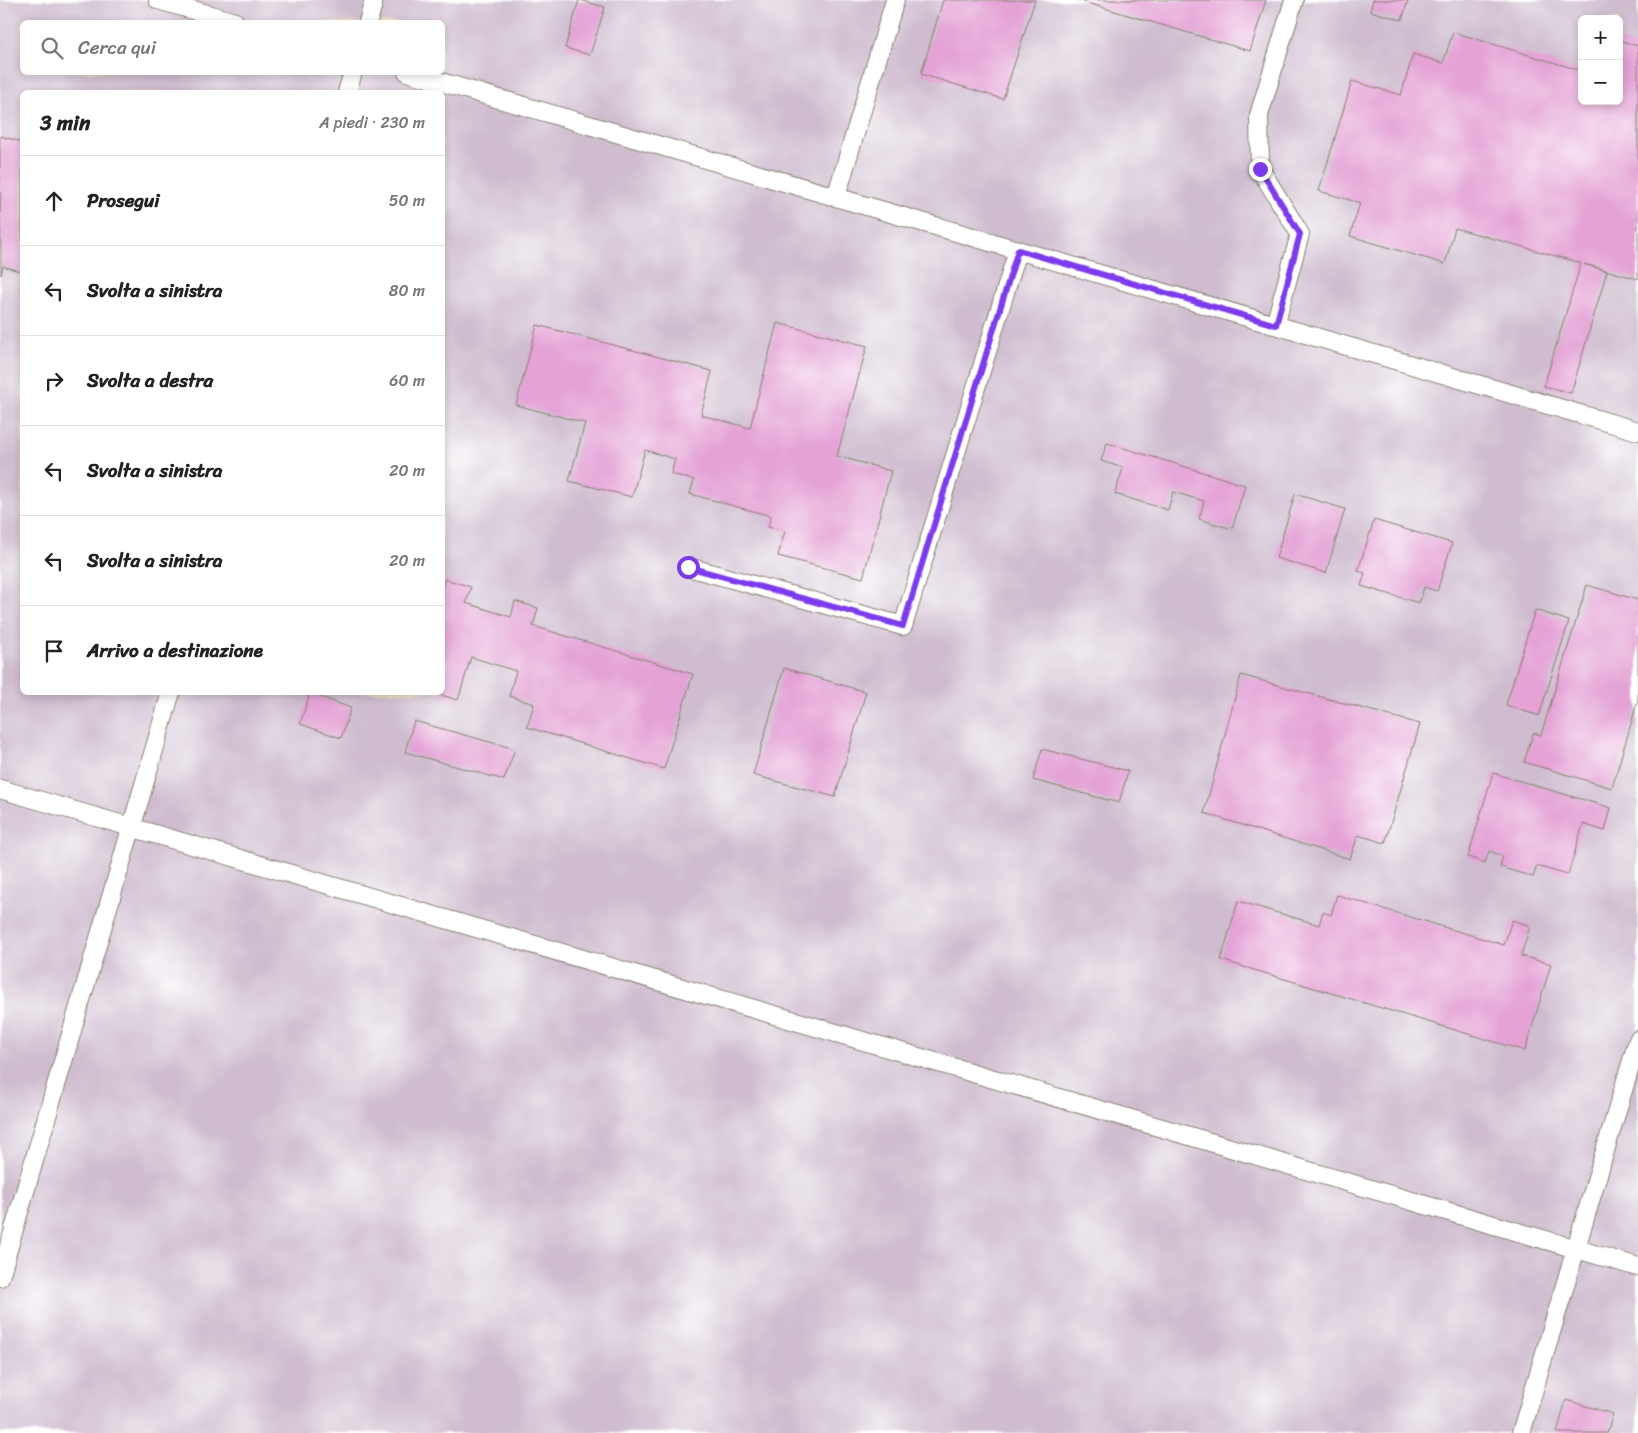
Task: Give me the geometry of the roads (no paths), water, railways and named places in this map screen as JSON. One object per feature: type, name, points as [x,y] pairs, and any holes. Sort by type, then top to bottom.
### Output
[{"type":"lane","points":[[158,0],[228,20]]},
{"type":"lane","points":[[369,20],[374,0]]},
{"type":"lane","points":[[836,197],[895,0]]},
{"type":"lane","points":[[1276,325],[1300,234],[1260,169],[1259,116],[1294,0]]},
{"type":"lane","points":[[348,90],[352,75]]},
{"type":"lane","points":[[417,75],[1638,431]]},
{"type":"lane","points":[[688,567],[903,626],[1018,250]]},
{"type":"lane","points":[[0,1277],[170,695]]},
{"type":"lane","points":[[0,789],[1638,1267]]},
{"type":"lane","points":[[1522,1433],[1638,1040]]}]
